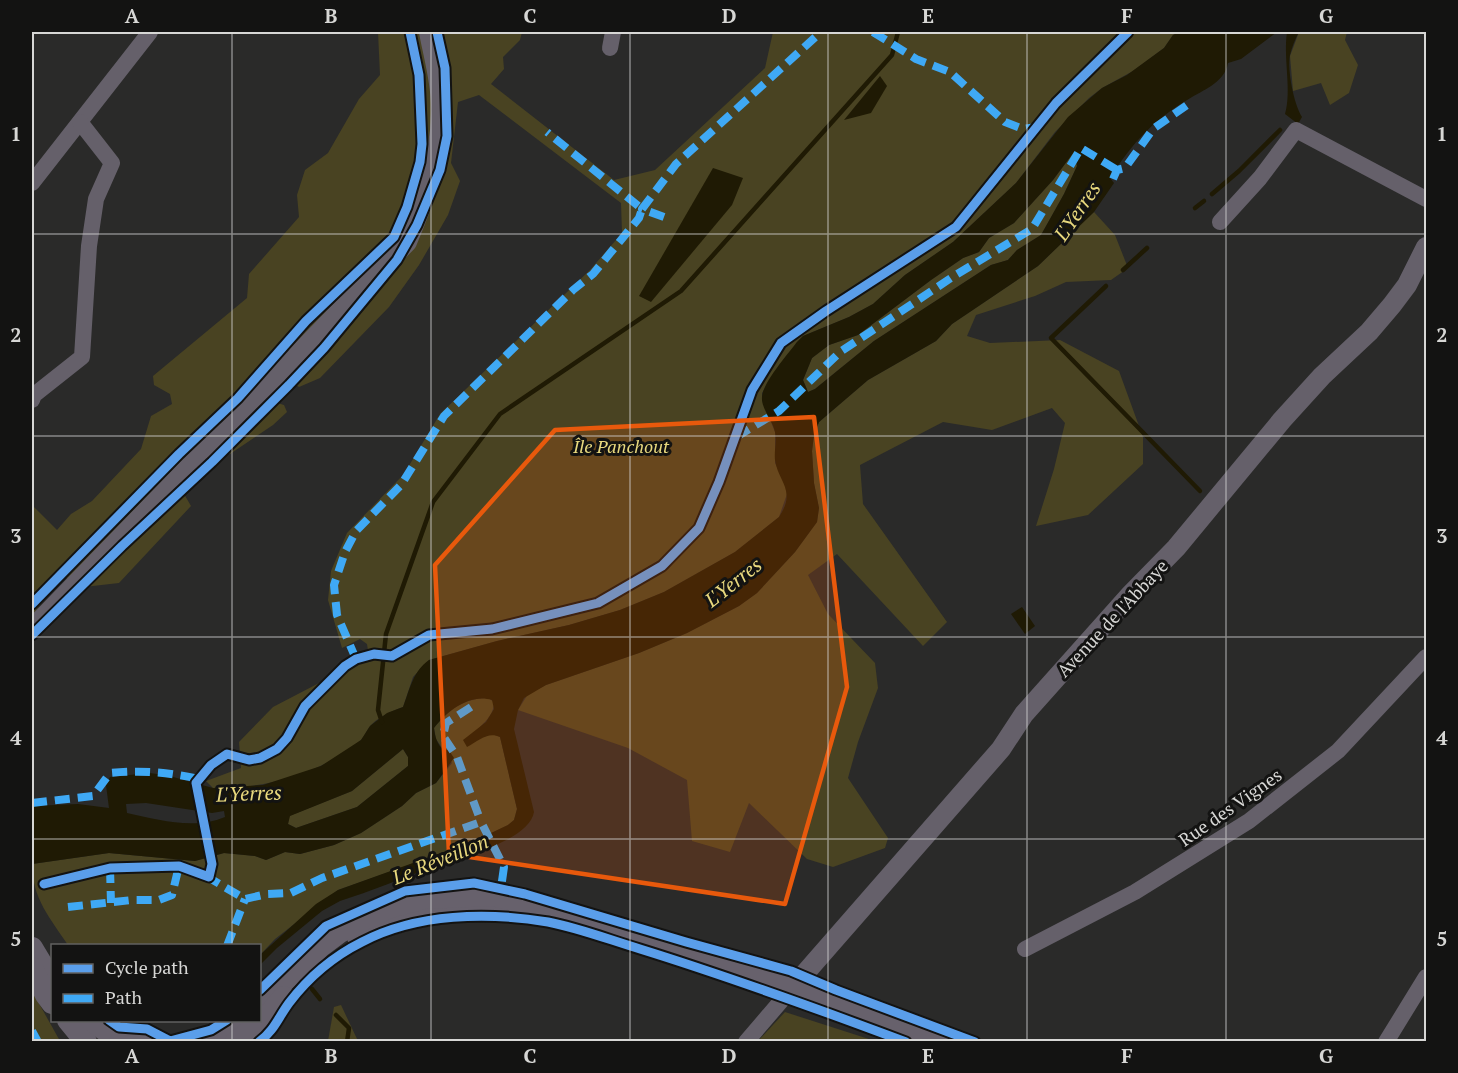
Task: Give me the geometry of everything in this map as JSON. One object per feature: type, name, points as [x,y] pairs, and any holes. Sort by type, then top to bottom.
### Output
[{"type":"main road","points":[[261,1003],[320,947],[340,932],[390,907],[424,898],[492,895],[538,906],[763,976],[814,997],[938,1041]]},
{"type":"main road","points":[[261,1021],[329,954],[360,936],[391,925],[434,913],[463,911],[506,912],[586,921]]},
{"type":"main road","points":[[32,948],[51,979]]},
{"type":"main road","points":[[32,968],[51,1002]]},
{"type":"main road","points":[[70,1022],[86,1041]]},
{"type":"main road","points":[[94,1022],[120,1041],[130,1038],[152,1041]]},
{"type":"main road","points":[[225,1035],[259,1022]]},
{"type":"street","points":[[32,183],[150,32]]},
{"type":"street","points":[[32,613],[398,238],[427,152],[430,103],[427,69],[418,32]]},
{"type":"street","points":[[32,629],[407,242],[424,202],[437,156],[441,113],[429,32]]},
{"type":"street","points":[[32,400],[34,395],[82,357],[88,246],[96,199],[112,164],[80,122]]},
{"type":"street","points":[[1220,222],[1260,178],[1296,130],[1426,199]]},
{"type":"street","name":"Avenue de l'Abbaye","points":[[793,987],[1001,749],[1024,714],[1131,594],[1176,548],[1282,420],[1322,376],[1369,332],[1407,285],[1426,247]]},
{"type":"street","name":"Rue des Vignes","points":[[1025,949],[1135,892],[1249,821],[1338,751],[1426,657]]},
{"type":"street","points":[[1386,1041],[1426,977]]},
{"type":"street","points":[[746,1041],[793,987]]},
{"type":"highlighted area","points":[[814,417],[847,687],[785,904],[449,854],[435,565],[555,430]]},
{"type":"green space","name":"Île Panchout","points":[[378,32],[522,32],[520,40],[503,57],[504,69],[491,84],[614,180],[655,170],[765,68],[773,32],[1179,32],[1173,35],[1164,48],[1133,71],[1089,98],[1055,132],[1016,183],[953,242],[905,275],[873,304],[849,317],[803,336],[797,342],[762,393],[762,400],[775,432],[775,463],[784,481],[787,494],[779,517],[735,552],[664,592],[620,610],[429,660],[413,677],[403,707],[378,719],[361,740],[346,752],[329,762],[291,777],[251,786],[213,788],[206,781],[241,768],[239,742],[273,707],[369,657],[367,644],[360,639],[342,648],[328,600],[331,571],[347,533],[404,474],[440,414],[590,270],[622,233],[621,203],[479,95],[458,102],[451,163],[460,181],[448,215],[419,265],[389,307],[320,378],[299,387],[284,377],[261,398],[284,405],[287,412],[273,425],[230,454],[194,452],[173,475],[191,506],[119,583],[84,587],[62,576],[32,616],[32,505],[57,530],[71,514],[92,501],[141,449],[151,416],[172,404],[170,394],[154,385],[153,376],[247,298],[249,274],[299,217],[297,195],[305,170],[328,153],[359,99],[380,75]]},
{"type":"green space","points":[[1299,32],[1347,32],[1345,40],[1358,65],[1349,93],[1330,105],[1321,83],[1293,91],[1290,56]]},
{"type":"green space","points":[[1074,151],[1077,166],[1041,235],[1017,250],[1008,260],[991,265],[874,341],[815,389],[808,392],[803,380],[812,358],[829,345],[858,335],[963,258],[979,252],[989,238],[1014,223],[1053,180]]},
{"type":"green space","points":[[1094,212],[1115,235],[1128,268],[1111,280],[1066,282],[1035,296],[976,315],[967,336],[990,343],[1060,340],[1119,371],[1143,437],[1143,464],[1088,515],[1036,526],[1054,469],[1065,423],[1052,408],[992,430],[943,422],[860,465],[863,504],[947,622],[923,646],[837,554],[808,575],[828,614],[875,663],[878,688],[858,742],[848,778],[888,838],[885,848],[833,867],[807,859],[749,803],[730,852],[692,841],[687,780],[628,748],[518,710],[528,694],[546,685],[639,653],[687,633],[739,606],[757,593],[795,552],[817,522],[819,508],[814,483],[812,451],[814,435],[819,422],[868,380],[936,341],[952,324],[1038,266]]},
{"type":"green space","points":[[488,698],[494,702],[488,719],[480,727],[484,737],[492,734],[500,737],[517,809],[514,820],[474,842],[338,890],[275,939],[261,954],[261,944],[67,944],[39,897],[35,887],[32,864],[109,853],[195,861],[224,853],[255,856],[266,860],[285,852],[300,854],[334,845],[361,833],[402,806],[416,793],[436,783],[452,763],[436,739],[434,728],[457,706]]},
{"type":"green space","points":[[403,749],[408,757],[408,766],[357,807],[296,828],[288,824],[289,816],[352,791]]},
{"type":"green space","points":[[32,991],[60,1041],[32,1041]]},
{"type":"green space","points":[[341,1005],[358,1041],[328,1041],[334,1007]]},
{"type":"green space","points":[[785,1012],[875,1041],[757,1042]]},
{"type":"water","points":[[1179,32],[1277,32],[1241,59],[1228,63],[1219,80],[1166,114],[1145,132],[1110,178],[1114,183],[1094,212],[1038,266],[952,324],[936,341],[868,380],[819,422],[814,435],[812,451],[814,483],[819,508],[817,522],[795,552],[757,593],[739,606],[687,633],[639,653],[546,685],[524,698],[518,710],[514,729],[534,812],[529,823],[519,832],[474,854],[340,901],[322,911],[261,964],[261,954],[316,904],[338,890],[474,841],[514,820],[517,809],[500,737],[487,736],[467,747],[463,740],[486,722],[494,709],[492,700],[484,698],[467,701],[460,705],[445,715],[434,728],[440,746],[444,751],[448,749],[454,758],[436,783],[416,793],[402,806],[361,833],[334,845],[300,854],[285,852],[266,860],[255,856],[224,853],[195,861],[109,853],[32,864],[32,806],[78,804],[109,808],[106,785],[110,777],[149,773],[166,775],[213,788],[263,785],[321,766],[361,740],[370,726],[387,713],[403,707],[419,669],[429,660],[620,610],[664,592],[735,552],[779,517],[784,508],[786,493],[775,460],[775,432],[763,406],[762,397],[771,376],[797,342],[803,336],[849,317],[873,304],[905,275],[953,242],[1016,183],[1068,117],[1102,88],[1127,75],[1164,48],[1173,35]],"holes":[[[1074,152],[1077,166],[1041,235],[1017,250],[1008,260],[991,265],[874,341],[815,389],[808,392],[803,380],[812,358],[829,345],[858,335],[963,258],[979,252],[989,238],[1014,223],[1053,180]],[[403,749],[408,757],[408,766],[357,807],[296,828],[288,824],[290,816],[352,791]],[[146,803],[212,813],[224,811],[225,817],[213,821],[189,823],[127,813],[126,804]]]},
{"type":"water","points":[[1287,32],[1299,32],[1289,61],[1294,96],[1302,117],[1298,124],[1285,114],[1288,95]]},
{"type":"water","points":[[880,76],[887,86],[871,113],[844,120]]},
{"type":"water","points":[[713,168],[743,178],[732,205],[651,302],[639,296]]},
{"type":"water","points":[[1022,607],[1035,626],[1025,634],[1011,614]]},
{"type":"waterway","points":[[382,722],[378,710],[386,634],[433,502],[500,414],[681,291],[892,55],[898,32]]},
{"type":"waterway","points":[[1212,194],[1280,130]]},
{"type":"waterway","points":[[1195,208],[1204,201]]},
{"type":"waterway","points":[[1123,270],[1147,248]]},
{"type":"waterway","points":[[1106,286],[1051,338],[1200,491]]},
{"type":"waterway","points":[[312,989],[320,999]]},
{"type":"waterway","points":[[336,1015],[349,1028],[347,1042]]},
{"type":"marked path","points":[[664,217],[642,209],[676,164],[821,32]]},
{"type":"marked path","points":[[873,32],[916,59],[950,72],[1005,122],[1023,129],[1037,127]]},
{"type":"marked path","points":[[1113,179],[1117,170],[1125,168],[1153,129],[1187,105]]},
{"type":"marked path","points":[[356,659],[337,615],[334,585],[345,552],[356,531],[401,485],[444,416],[573,290],[593,274],[639,218],[642,209],[547,132]]},
{"type":"marked path","points":[[736,437],[779,411],[840,352],[954,276],[1032,229],[1081,148],[1117,170]]},
{"type":"marked path","points":[[471,707],[446,723],[443,736],[457,757],[481,822]]},
{"type":"marked path","points":[[32,803],[93,796],[110,773],[155,772],[199,779]]},
{"type":"marked path","points":[[206,876],[245,899],[267,894],[291,893],[322,878],[481,822],[504,867],[501,888]]},
{"type":"marked path","points":[[68,907],[132,900],[159,900],[172,895],[179,866]]},
{"type":"marked path","points":[[110,868],[111,903]]},
{"type":"marked path","points":[[228,944],[245,899]]},
{"type":"marked path","points":[[32,1031],[38,1042]]},
{"type":"cycle path","points":[[32,604],[179,454],[238,398],[306,321],[394,237],[407,207],[420,162],[422,144],[419,75],[410,32]]},
{"type":"cycle path","points":[[32,635],[289,385],[324,348],[397,260],[417,225],[440,170],[447,136],[445,68],[437,32]]},
{"type":"cycle path","points":[[44,884],[110,868],[179,866],[209,877],[212,864],[196,783],[211,765],[227,754],[249,760],[260,758],[277,749],[287,738],[305,706],[345,666],[356,659],[374,654],[392,656],[429,635],[492,629],[598,603],[662,566],[699,528],[719,482],[752,390],[781,343],[826,311],[956,227],[1056,103],[1128,32]]},
{"type":"cycle path","points":[[261,989],[326,926],[405,891],[474,883],[525,894],[791,971],[975,1042]]},
{"type":"cycle path","points":[[259,1042],[272,1029],[304,985],[322,968],[362,942],[406,925],[429,920],[477,916],[548,922],[583,931],[741,982],[906,1042]]},
{"type":"cycle path","points":[[112,1022],[119,1027],[147,1029],[170,1041],[211,1030],[224,1022]]},
{"type":"water label","name":"L'Yerres","points":[[1077,211]]},
{"type":"water label","name":"L'Yerres","points":[[733,582]]},
{"type":"water label","name":"L'Yerres","points":[[249,793]]},
{"type":"water label","name":"Le Réveillon","points":[[440,859]]}]
